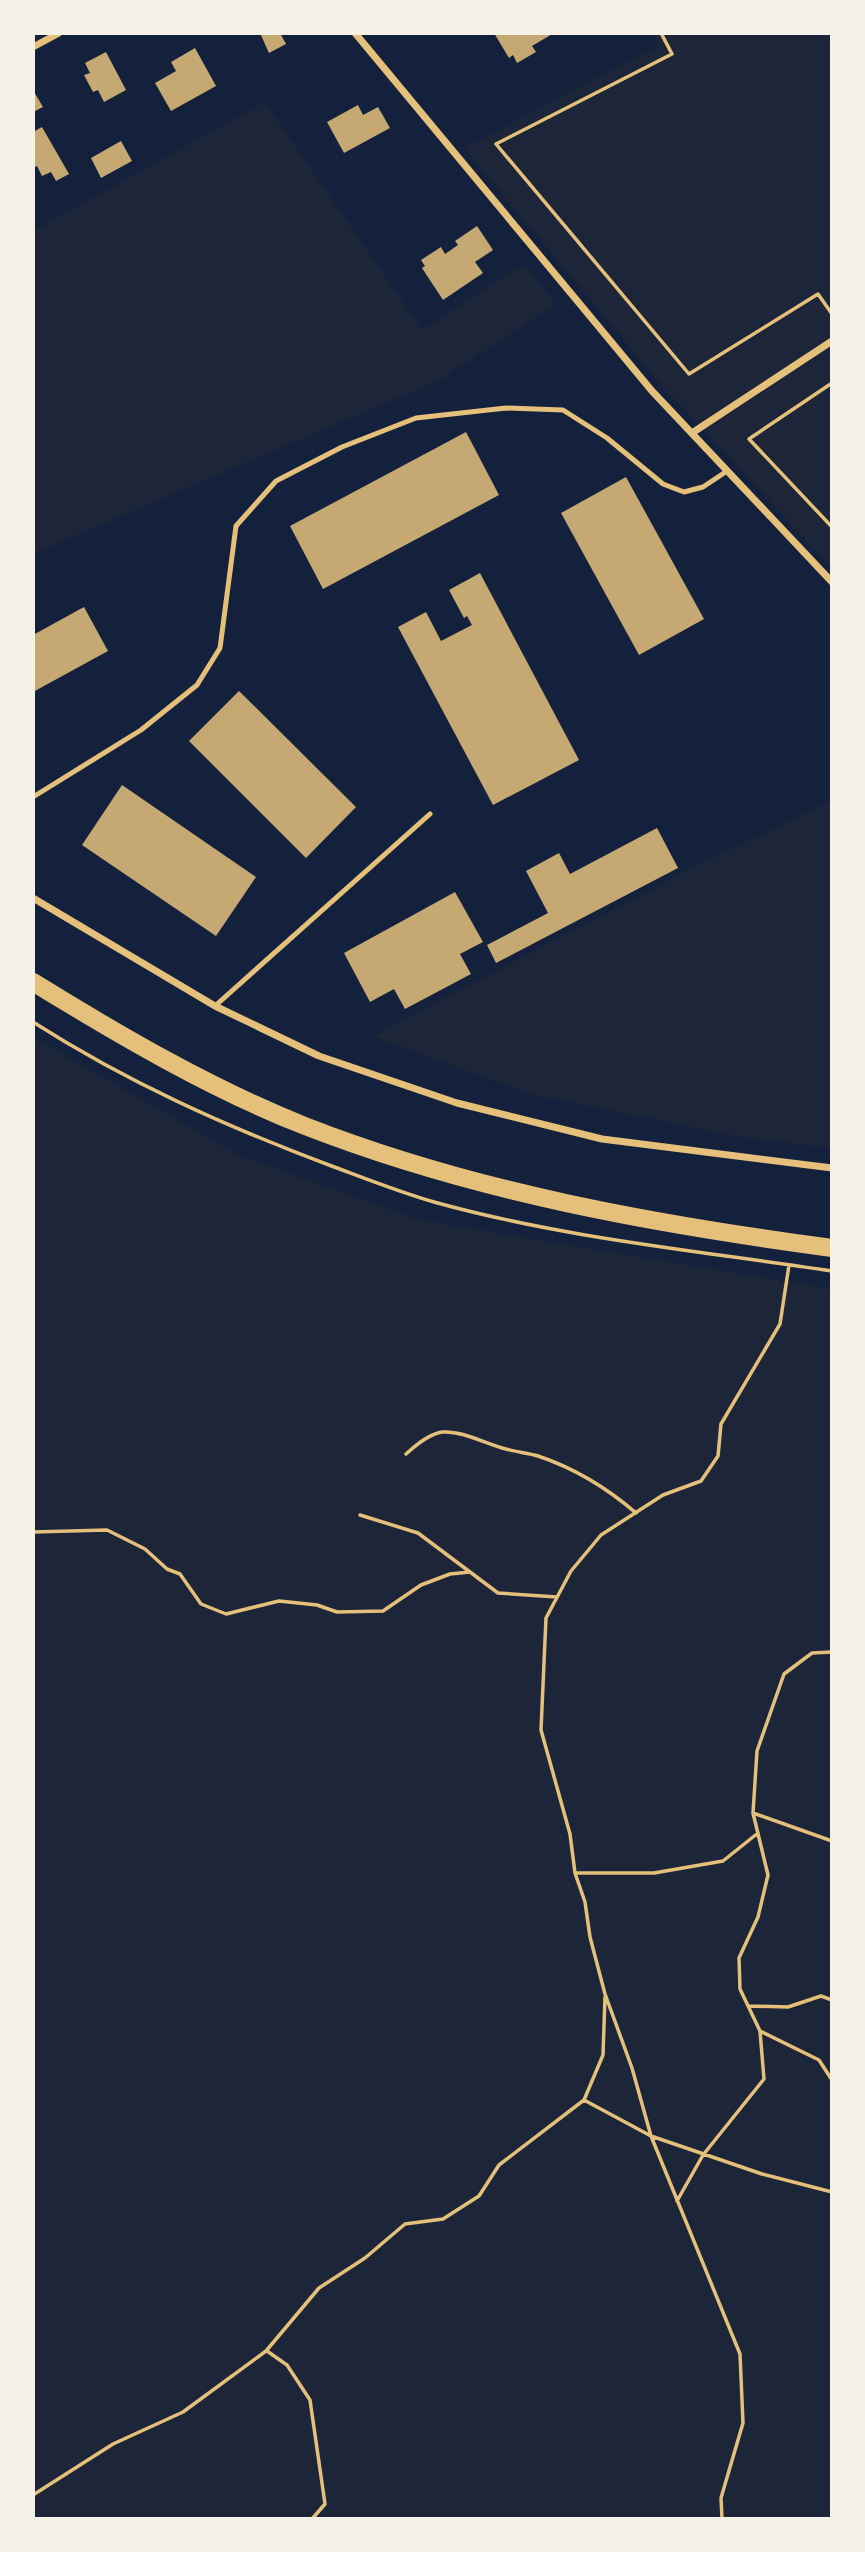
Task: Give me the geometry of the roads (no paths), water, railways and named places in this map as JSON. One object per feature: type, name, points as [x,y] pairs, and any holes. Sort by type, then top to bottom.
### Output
[{"type":"main road","points":[[33,982],[233,1093],[305,1125],[379,1152],[481,1184],[656,1222],[832,1248]]},
{"type":"street","points":[[33,47],[59,33]]},
{"type":"street","points":[[355,33],[652,390],[832,582]]},
{"type":"street","points":[[692,433],[832,341]]},
{"type":"street","points":[[33,898],[215,1006],[319,1056],[457,1103],[602,1139],[832,1168]]},
{"type":"lane","points":[[33,797],[141,730],[197,685],[220,648],[236,526],[276,481],[342,447],[416,418],[506,408],[563,410],[607,438],[663,484],[684,492],[703,487],[727,471]]},
{"type":"lane","points":[[215,1006],[430,814]]}]
